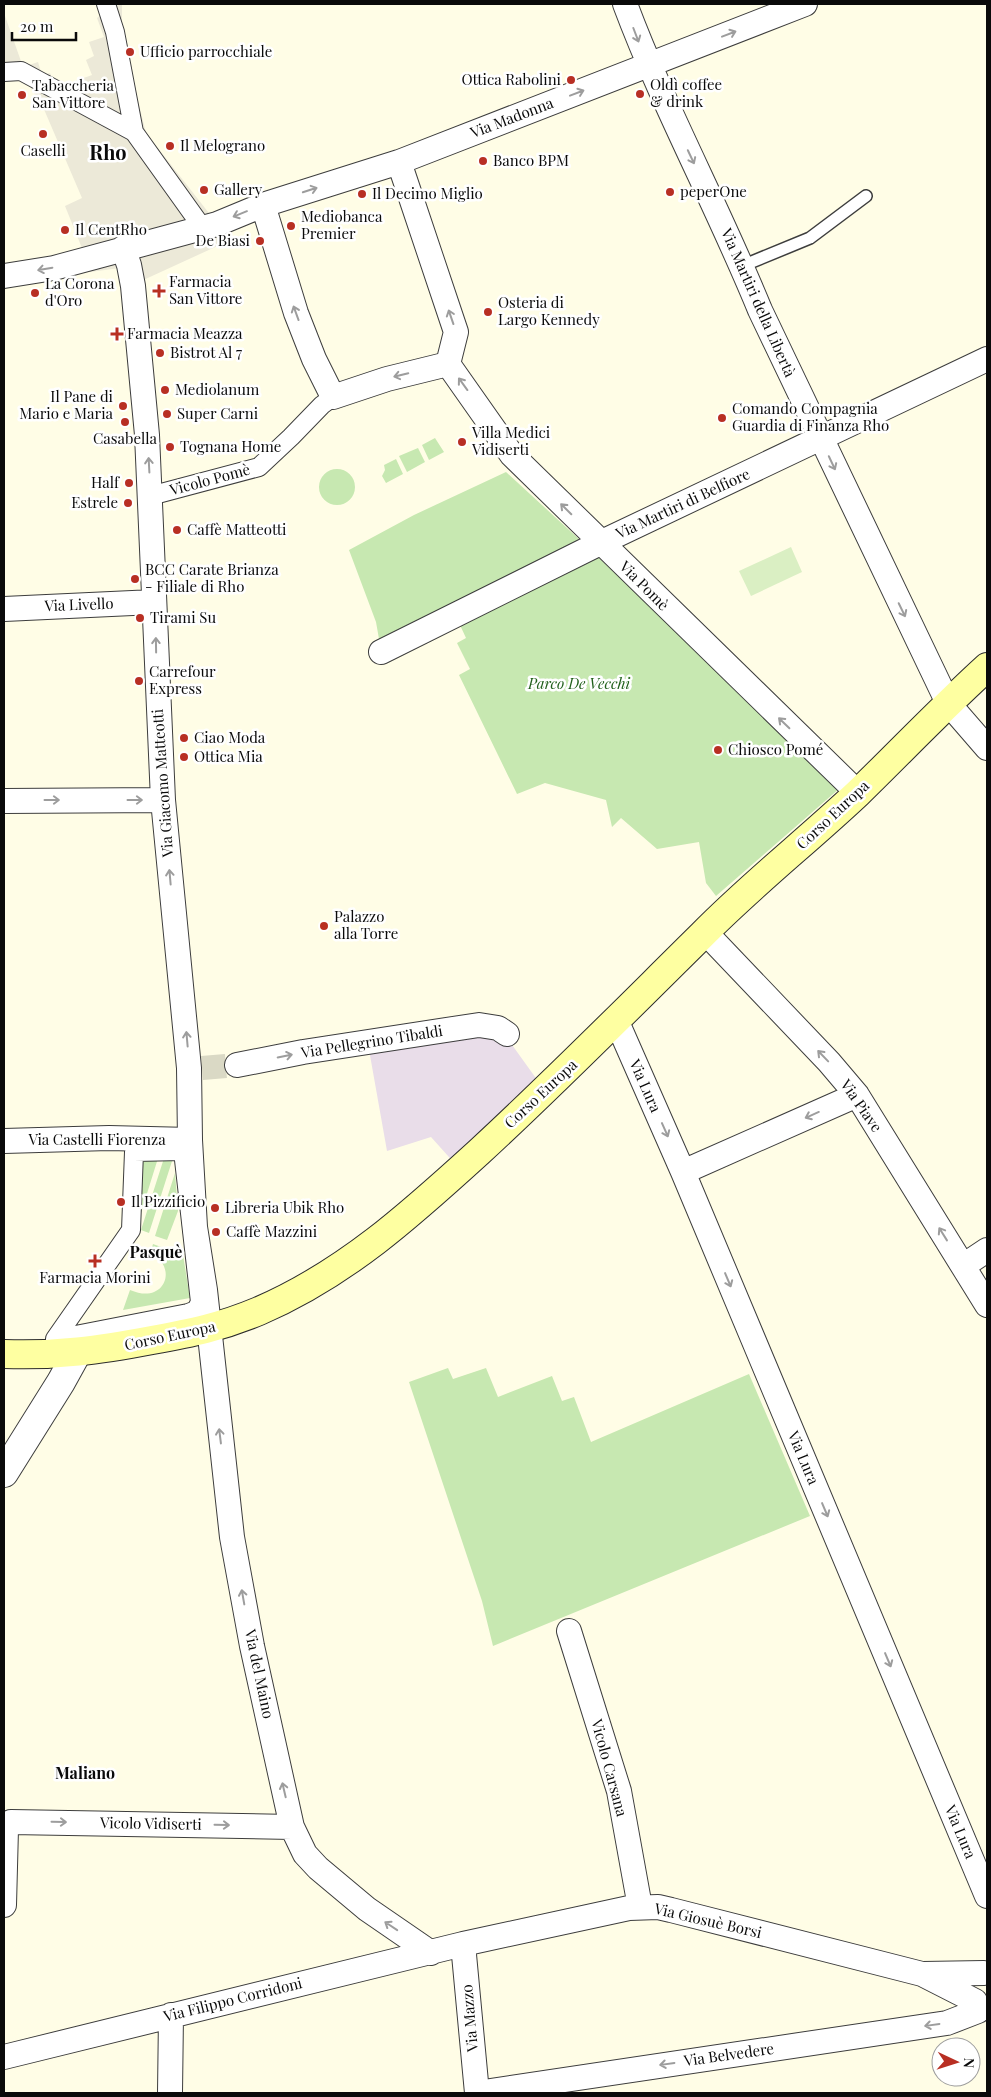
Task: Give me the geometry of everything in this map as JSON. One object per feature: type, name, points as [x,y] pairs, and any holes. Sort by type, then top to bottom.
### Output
[{"type":"main road","name":"Corso Europa","points":[[4,1354],[37,1356],[77,1353],[208,1330],[262,1309],[340,1267],[408,1218],[547,1090],[705,932],[858,793],[987,667]]},
{"type":"street","points":[[106,4],[115,32],[134,132]]},
{"type":"street","name":"Via Martiri della Libertà","points":[[625,4],[648,65],[742,266],[760,310],[948,703],[987,748]]},
{"type":"street","name":"Via Madonna","points":[[4,276],[54,268],[209,226],[263,205],[400,162],[805,4]]},
{"type":"street","points":[[12,72],[134,132],[209,226]]},
{"type":"street","points":[[400,162],[456,332],[448,364]]},
{"type":"street","points":[[263,205],[296,313],[314,359],[333,397]]},
{"type":"street","name":"Via Giacomo Matteotti","points":[[124,248],[133,286],[147,435],[162,800],[195,1068],[187,1146]]},
{"type":"street","name":"Via Martiri di Belfiore","points":[[381,652],[600,543],[987,359]]},
{"type":"street","name":"Vicolo Pomè","points":[[150,496],[258,467],[291,437],[322,404],[333,397],[348,390],[448,364]]},
{"type":"street","name":"Via Pomè","points":[[448,364],[512,455],[858,793]]},
{"type":"street","name":"Via Livello","points":[[4,608],[154,602]]},
{"type":"street","points":[[4,801],[162,800]]},
{"type":"street","name":"Via Piave","points":[[705,932],[829,1062],[857,1095],[987,1305]]},
{"type":"street","name":"Via Lura","points":[[617,1022],[683,1172],[987,1896]]},
{"type":"street","name":"Via Pellegrino Tibaldi","points":[[237,1065],[303,1052],[478,1025],[498,1028],[506,1034]]},
{"type":"street","points":[[683,1172],[857,1095]]},
{"type":"street","name":"Via Castelli Fiorenza","points":[[4,1140],[108,1138],[187,1146]]},
{"type":"street","points":[[187,1146],[200,1302],[196,1310],[55,1339],[131,1230],[134,1152],[187,1146]]},
{"type":"street","name":"Via del Maino","points":[[187,1146],[232,1537],[252,1646],[292,1827],[306,1854],[318,1868],[367,1910],[431,1953]]},
{"type":"street","points":[[963,1266],[987,1250]]},
{"type":"street","points":[[4,1473],[62,1382],[77,1353]]},
{"type":"street","name":"Vicolo Carsana","points":[[569,1631],[619,1791],[640,1907]]},
{"type":"street","name":"Vicolo Vidiserti","points":[[4,1905],[6,1829],[11,1822],[292,1827]]},
{"type":"street","name":"Via Giosuè Borsi","points":[[463,1944],[613,1910],[658,1907],[922,1974],[986,1973]]},
{"type":"street","name":"Via Filippo Corridoni","points":[[4,2057],[463,1944]]},
{"type":"street","name":"Via Mazzo","points":[[463,1944],[477,2093]]},
{"type":"street","points":[[980,2010],[974,1992],[976,1984],[986,1973]]},
{"type":"street","name":"Via Giosuè Borsi","points":[[922,1974],[980,2010]]},
{"type":"street","name":"Via Belvedere","points":[[477,2093],[947,2023],[980,2010]]},
{"type":"street","points":[[170,2093],[171,2015]]},
{"type":"lane","points":[[742,266],[810,238],[866,196]]},
{"type":"shaded area","points":[[96,4],[122,4],[122,36],[146,133],[212,217],[224,243],[139,282],[120,268],[90,272],[65,206],[82,198],[43,107],[23,76],[18,75],[4,82],[4,13],[23,67],[38,62],[42,75],[50,73],[56,88],[92,75],[86,60],[94,56],[89,42],[104,37],[97,18],[100,16]]},
{"type":"shaded area","points":[[505,1035],[543,1088],[457,1166],[431,1137],[387,1151],[368,1044]]},
{"type":"green space","points":[[435,438],[444,452],[429,460],[422,445]]},
{"type":"green space","points":[[418,448],[425,462],[407,472],[399,456]]},
{"type":"green space","points":[[396,459],[403,474],[386,483],[382,476],[385,470],[384,465]]},
{"type":"green space","points":[[337,469],[344,470],[350,474],[354,480],[354,494],[350,500],[344,504],[337,505],[330,504],[324,500],[320,494],[319,487],[320,480],[324,474],[330,470]]},
{"type":"green space","points":[[506,472],[580,540],[379,639],[376,622],[349,550],[414,515]]},
{"type":"green space","points":[[791,547],[802,572],[751,596],[739,571]]},
{"type":"green space","name":"Parco De Vecchi","points":[[598,557],[840,788],[716,896],[706,883],[699,842],[657,849],[621,818],[612,827],[606,800],[545,783],[517,794],[459,675],[470,669],[457,643],[466,638],[460,625]]},
{"type":"green space","points":[[143,1155],[159,1155],[140,1216]]},
{"type":"green space","points":[[165,1155],[173,1158],[149,1233],[141,1230]]},
{"type":"green space","points":[[175,1173],[178,1211],[167,1240],[155,1236]]},
{"type":"green space","points":[[153,1244],[183,1255],[190,1298],[123,1310],[130,1290],[153,1293],[164,1282],[166,1274],[164,1266],[159,1259],[150,1254]]},
{"type":"green space","points":[[448,1368],[453,1379],[486,1368],[498,1397],[552,1376],[562,1401],[574,1397],[591,1442],[749,1374],[810,1516],[493,1646],[482,1601],[409,1382]]},
{"type":"tunnel","points":[[202,1068],[237,1065]]},
{"type":"place","name":"Ufficio parrocchiale","points":[[130,52]]},
{"type":"place","name":"Ottica Rabolini","points":[[571,80]]},
{"type":"place","name":"Oldì coffee & drink","points":[[640,94]]},
{"type":"place","name":"Tabaccheria San Vittore","points":[[22,95]]},
{"type":"place","name":"Caselli","points":[[43,134]]},
{"type":"place","name":"Il Melograno","points":[[170,146]]},
{"type":"place","name":"Banco BPM","points":[[483,161]]},
{"type":"place","name":"Gallery","points":[[204,190]]},
{"type":"place","name":"peperOne","points":[[670,192]]},
{"type":"place","name":"Il Decimo Miglio","points":[[362,194]]},
{"type":"place","name":"Mediobanca Premier","points":[[291,226]]},
{"type":"place","name":"Il CentRho","points":[[65,230]]},
{"type":"place","name":"De Biasi","points":[[260,241]]},
{"type":"place","name":"Farmacia San Vittore","points":[[159,291]]},
{"type":"place","name":"La Corona d'Oro","points":[[35,293]]},
{"type":"place","name":"Osteria di Largo Kennedy","points":[[488,312]]},
{"type":"place","name":"Farmacia Meazza","points":[[117,334]]},
{"type":"place","name":"Bistrot Al 7","points":[[160,353]]},
{"type":"place","name":"Mediolanum","points":[[165,390]]},
{"type":"place","name":"Il Pane di Mario e Maria","points":[[123,406]]},
{"type":"place","name":"Super Carni","points":[[167,414]]},
{"type":"place","name":"Comando Compagnia Guardia di Finanza Rho","points":[[722,418]]},
{"type":"place","name":"Casabella","points":[[125,422]]},
{"type":"place","name":"Villa Medici Vidiserti","points":[[462,442]]},
{"type":"place","name":"Tognana Home","points":[[170,447]]},
{"type":"place","name":"Half","points":[[129,483]]},
{"type":"place","name":"Estrele","points":[[128,503]]},
{"type":"place","name":"Caffè Matteotti","points":[[177,530]]},
{"type":"place","name":"BCC Carate Brianza - Filiale di Rho","points":[[135,579]]},
{"type":"place","name":"Tirami Su","points":[[140,618]]},
{"type":"place","name":"Carrefour Express","points":[[139,681]]},
{"type":"place","name":"Ciao Moda","points":[[184,738]]},
{"type":"place","name":"Chiosco Pomé","points":[[718,750]]},
{"type":"place","name":"Ottica Mia","points":[[184,757]]},
{"type":"place","name":"Palazzo alla Torre","points":[[324,926]]},
{"type":"place","name":"Il Pizzificio","points":[[121,1202]]},
{"type":"place","name":"Libreria Ubik Rho","points":[[215,1208]]},
{"type":"place","name":"Caffè Mazzini","points":[[216,1232]]},
{"type":"place","name":"Farmacia Morini","points":[[95,1261]]},
{"type":"district","name":"Rho","points":[[108,153]]},
{"type":"district","name":"Pasquè","points":[[156,1252]]},
{"type":"district","name":"Maliano","points":[[85,1773]]}]
